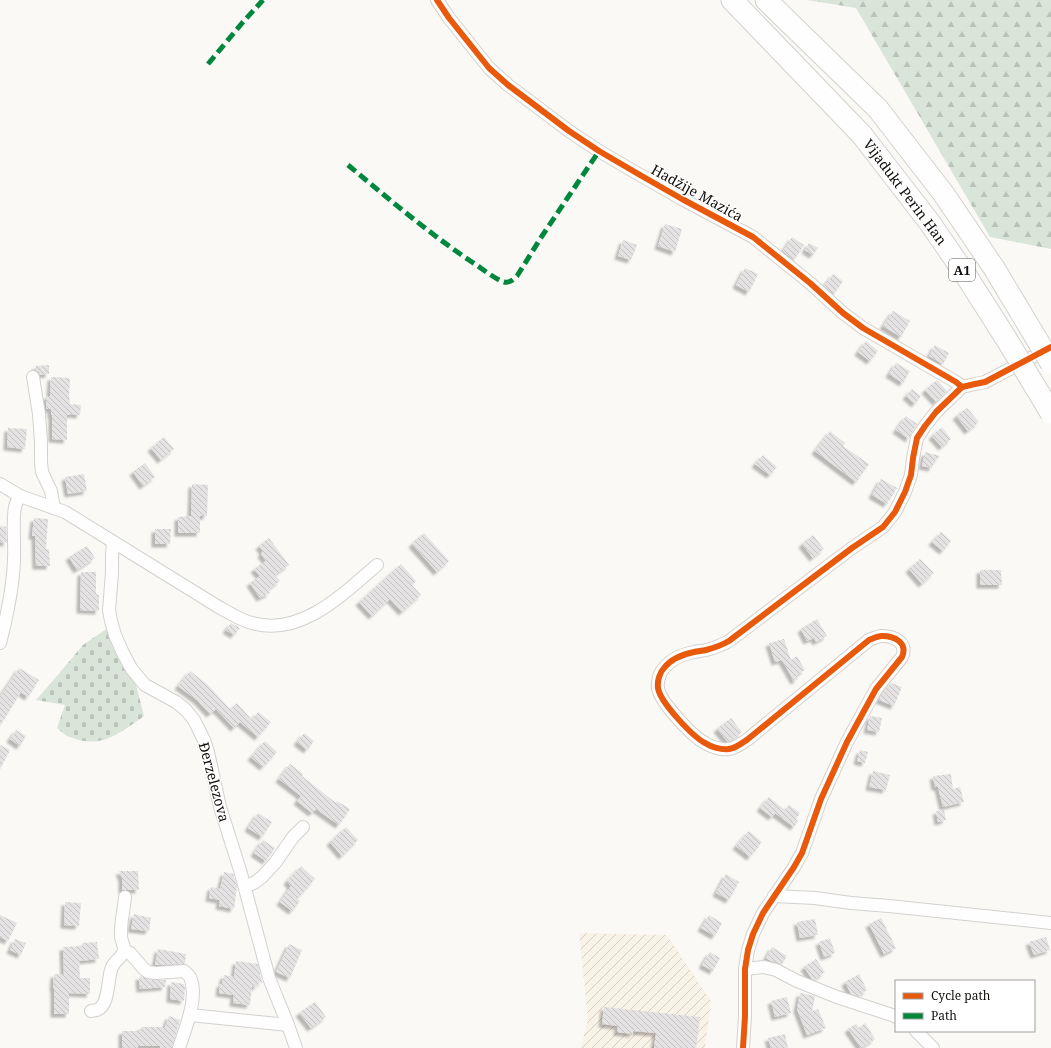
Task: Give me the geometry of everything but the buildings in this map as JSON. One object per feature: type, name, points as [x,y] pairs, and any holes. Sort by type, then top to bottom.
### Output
[{"type":"highway","name":"Vijadukt Perin Han","points":[[732,0],[862,134],[930,223],[1007,340],[1051,413]]},
{"type":"highway","name":"Vijadukt Perin Han","points":[[766,0],[878,109],[952,205],[994,268],[1051,363]]},
{"type":"street","name":"Hadžije Mazića","points":[[437,0],[449,18],[489,68],[508,85],[569,131],[598,151],[640,176],[752,237],[810,283],[843,313],[869,331],[962,387]]},
{"type":"street","points":[[743,1048],[745,969],[748,950],[753,934],[763,913],[802,853],[821,799],[847,742],[876,689],[902,658],[904,646],[900,641],[883,636],[869,640],[748,739],[737,746],[728,749],[711,746],[688,730],[668,708],[660,695],[658,687],[659,678],[664,668],[674,660],[684,655],[718,647],[729,642],[883,526],[895,512],[905,492],[911,475],[917,438],[936,412],[962,387],[985,382],[1051,347]]},
{"type":"street","points":[[33,377],[39,414],[42,472],[51,491],[54,508]]},
{"type":"street","points":[[0,484],[20,496],[54,508],[77,520],[238,618],[252,623],[266,626],[282,625],[312,615],[328,605],[377,565]]},
{"type":"street","points":[[0,643],[11,587],[14,561],[15,507],[20,496]]},
{"type":"street","name":"Đerzelezova","points":[[113,542],[109,610],[115,636],[131,668],[139,678],[145,685],[176,702],[186,710],[194,720],[204,740],[220,808],[245,886],[269,978],[296,1048]]},
{"type":"street","points":[[245,886],[254,883],[262,877],[275,863],[293,837],[303,827]]},
{"type":"street","points":[[774,896],[815,898],[1051,923]]},
{"type":"street","points":[[91,1011],[102,1007],[105,1002],[111,969],[115,961],[124,951],[122,925],[125,897]]},
{"type":"street","points":[[124,951],[130,953],[148,972],[184,971],[190,976],[193,988],[192,1005],[179,1048]]},
{"type":"street","points":[[745,969],[764,967],[776,970],[837,997],[895,1017]]},
{"type":"street","points":[[190,1014],[288,1025]]},
{"type":"street","points":[[917,1032],[933,1048]]},
{"type":"shaded area","points":[[579,933],[667,935],[711,1001],[705,1048],[581,1048],[588,1019]]},
{"type":"green space","points":[[807,0],[1051,0],[1051,249],[990,237],[856,8]]},
{"type":"green space","points":[[109,627],[135,681],[144,716],[110,738],[101,741],[81,741],[66,736],[57,728],[65,705],[36,700],[83,645]]},
{"type":"marked path","points":[[208,64],[263,0]]},
{"type":"marked path","points":[[348,165],[444,242],[491,275],[501,281],[508,282],[517,276],[599,151]]},
{"type":"cycle path","points":[[437,0],[449,18],[489,68],[508,85],[569,131],[640,175],[753,237],[863,328],[956,382],[962,387]]},
{"type":"cycle path","points":[[743,1048],[745,969],[748,950],[753,934],[763,913],[802,853],[821,799],[847,742],[876,689],[902,657],[903,648],[899,641],[887,636],[880,636],[869,640],[748,739],[729,749],[710,746],[699,739],[677,718],[664,702],[660,694],[658,688],[660,674],[670,662],[678,657],[712,648],[729,641],[852,548],[883,527],[895,512],[905,492],[911,475],[917,438],[936,412],[962,387],[985,382],[1051,347]]}]
